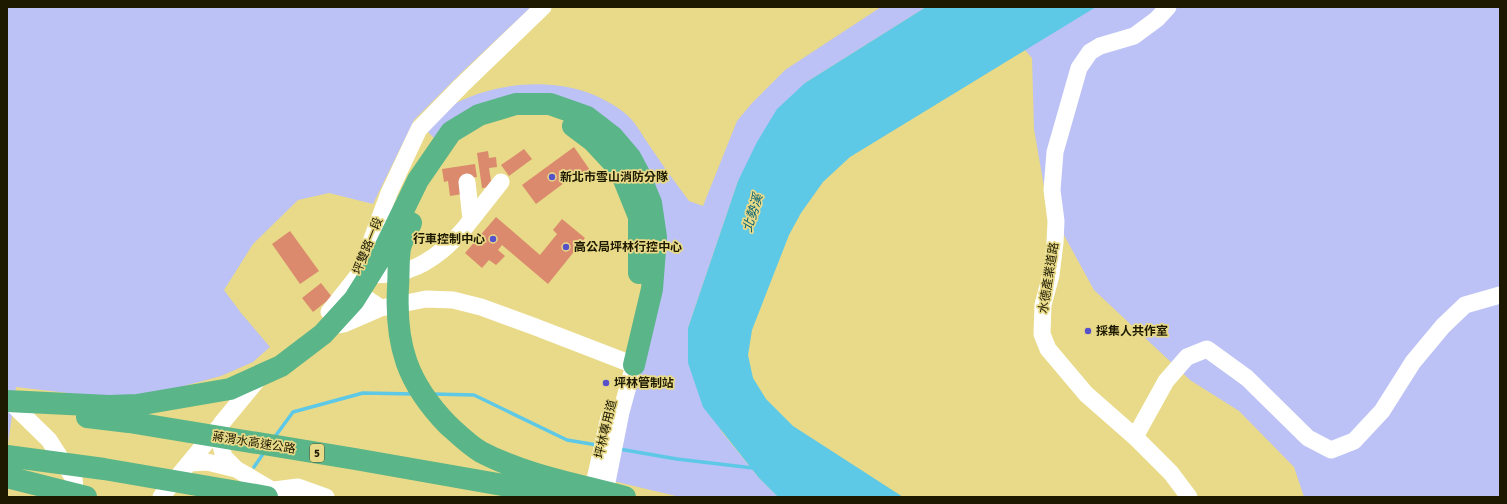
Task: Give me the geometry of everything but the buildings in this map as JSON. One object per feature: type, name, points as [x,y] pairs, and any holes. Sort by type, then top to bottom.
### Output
[{"type":"highway","points":[[7,400],[108,406],[137,405],[230,389],[281,366],[323,334],[354,300],[379,260],[418,180],[452,132],[479,115],[516,104],[550,104],[587,117],[612,137],[630,157],[651,203],[656,237],[652,290],[628,363]]},
{"type":"highway","points":[[625,497],[541,474],[501,461],[479,451],[458,434],[434,411],[417,385],[401,345],[397,310],[400,247],[418,206],[436,171],[455,144],[475,127],[500,117],[533,116],[568,122],[581,130],[593,141],[620,170],[639,217],[640,268],[628,363]]},
{"type":"highway","name":"蔣渭水高速公路","points":[[7,412],[62,414],[129,422],[571,497]]},
{"type":"highway","points":[[7,456],[269,494]]},
{"type":"highway","points":[[7,477],[86,497]]},
{"type":"street","name":"坪雙路一段","points":[[161,497],[250,388],[275,361],[313,330],[342,298],[359,274],[389,193],[418,129],[543,7]]},
{"type":"street","name":"水德產業道路","points":[[1168,7],[1157,19],[1134,36],[1100,46],[1090,52],[1079,68],[1055,152],[1052,190],[1056,221],[1055,243],[1050,275],[1042,305],[1042,334],[1048,349],[1086,394],[1135,437],[1171,473],[1189,497]]},
{"type":"street","points":[[467,182],[471,220]]},
{"type":"street","points":[[381,308],[363,296],[359,274],[386,275],[408,270],[428,261],[459,236],[501,182]]},
{"type":"street","points":[[1135,437],[1166,381],[1187,356],[1207,349],[1247,378],[1308,438],[1331,450],[1354,441],[1377,416],[1413,362],[1443,326],[1465,305],[1500,295]]},
{"type":"street","points":[[313,330],[344,324],[381,308],[426,299],[453,300],[481,307],[628,363]]},
{"type":"street","name":"坪林專用道","points":[[591,497],[602,486],[616,411],[628,363]]},
{"type":"street","points":[[7,400],[49,440],[74,479],[76,497]]},
{"type":"street","points":[[221,424],[221,446],[224,457],[236,469],[269,494],[289,497]]},
{"type":"street","points":[[190,463],[207,462],[236,469]]},
{"type":"street","points":[[269,494],[298,487],[326,497]]},
{"type":"shaded area","points":[[7,7],[531,7],[414,120],[373,204],[329,193],[298,200],[253,244],[224,290],[241,313],[270,347],[253,362],[221,376],[158,393],[103,397],[16,387],[7,451]]},
{"type":"shaded area","points":[[881,7],[926,7],[805,83],[738,181],[688,328],[688,363],[722,432],[759,478],[778,497],[680,497],[613,481],[656,267],[637,167],[532,98],[438,142],[426,130],[454,104],[479,94],[500,88],[545,84],[567,87],[589,93],[609,102],[630,117],[689,201],[703,206],[737,121],[752,103],[785,70]]},
{"type":"shaded area","points":[[987,7],[1500,7],[1500,497],[1304,497],[1294,467],[1239,411],[1190,380],[1094,290],[1047,204],[1034,129],[1032,58]]},
{"type":"water","name":"北勢溪","points":[[926,7],[1096,7],[850,157],[823,182],[801,213],[789,235],[752,330],[748,355],[753,378],[766,399],[793,426],[903,497],[778,497],[759,478],[703,407],[688,363],[688,328],[738,181],[757,142],[777,109],[805,83]]},
{"type":"waterway","points":[[274,438],[293,412],[363,393],[414,394]]},
{"type":"waterway","points":[[432,394],[474,395],[567,440],[597,445]]},
{"type":"waterway","points":[[619,449],[677,459],[753,468]]},
{"type":"waterway","points":[[254,467],[265,451]]},
{"type":"place","name":"新北市雪山消防分隊","points":[[552,177]]},
{"type":"place","name":"行車控制中心","points":[[493,239]]},
{"type":"place","name":"高公局坪林行控中心","points":[[566,247]]},
{"type":"place","name":"採集人共作室","points":[[1088,331]]},
{"type":"place","name":"坪林管制站","points":[[606,383]]}]
